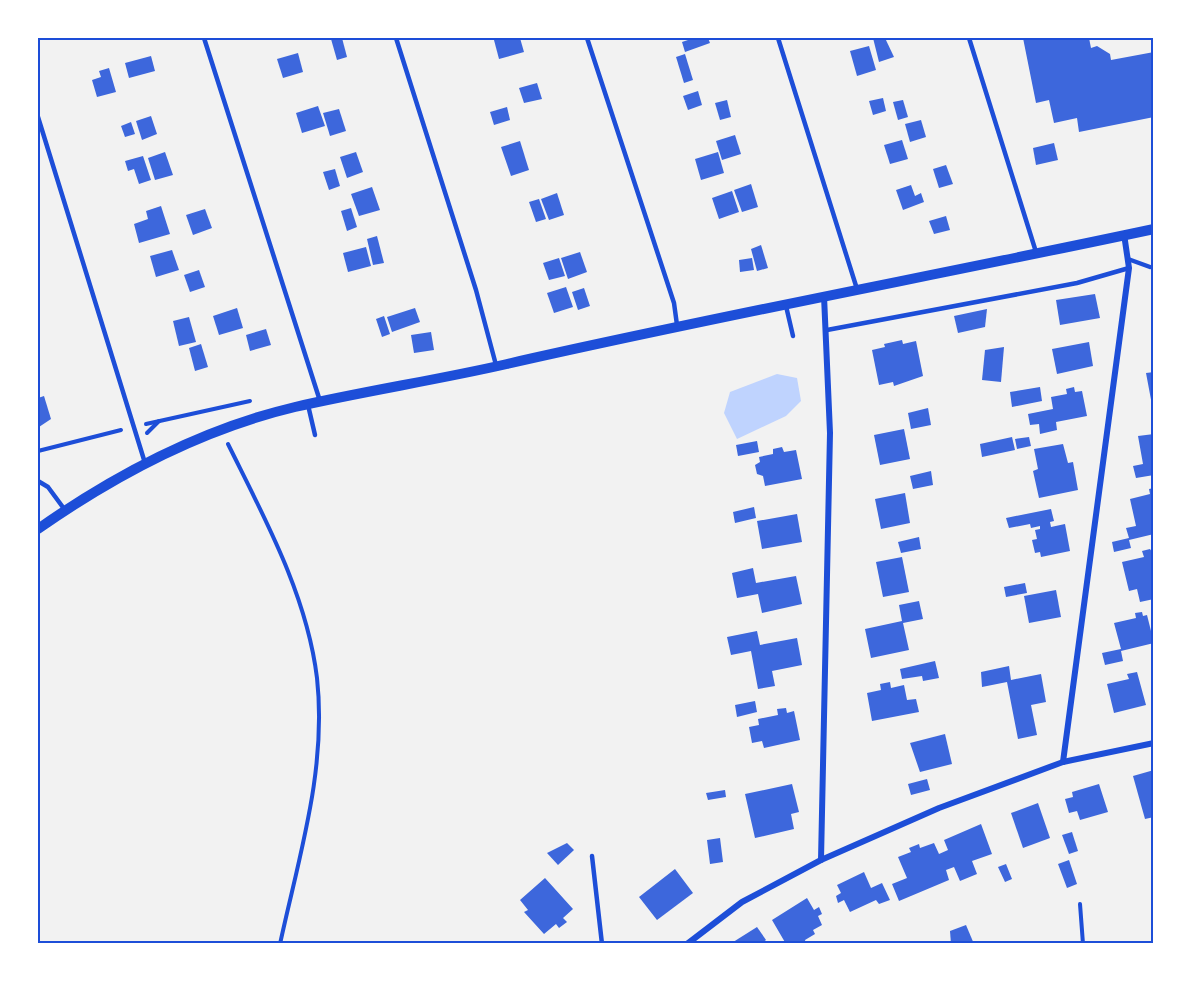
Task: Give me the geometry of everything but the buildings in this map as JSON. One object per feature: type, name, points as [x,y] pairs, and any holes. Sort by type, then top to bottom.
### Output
[{"type":"street","points":[[38,529],[65,510],[145,463],[222,430],[308,405],[496,367],[785,302],[1154,229]]},
{"type":"street","points":[[1063,762],[1129,268],[1124,234]]},
{"type":"street","points":[[821,860],[830,433],[824,295]]},
{"type":"street","points":[[687,944],[742,902],[821,860],[939,808],[1063,762],[1154,743]]},
{"type":"lane","points":[[204,38],[320,402]]},
{"type":"lane","points":[[396,38],[476,290],[496,367]]},
{"type":"lane","points":[[587,38],[674,303],[677,325]]},
{"type":"lane","points":[[778,38],[857,289]]},
{"type":"lane","points":[[969,38],[1036,252]]},
{"type":"lane","points":[[38,117],[145,463]]},
{"type":"lane","points":[[1128,259],[1150,267]]},
{"type":"lane","points":[[827,330],[1077,284],[1129,268]]},
{"type":"lane","points":[[785,302],[793,336]]},
{"type":"lane","points":[[308,405],[315,435]]},
{"type":"lane","points":[[38,481],[48,487],[65,510]]},
{"type":"lane","points":[[592,856],[603,944]]},
{"type":"path","points":[[38,451],[259,399]]},
{"type":"path","points":[[222,430],[251,486],[286,569],[306,627],[317,678],[318,740],[313,794],[305,842],[280,944]]},
{"type":"path","points":[[1080,904],[1083,944]]},
{"type":"water","points":[[777,374],[797,378],[801,401],[786,416],[737,439],[724,413],[730,392]]}]
